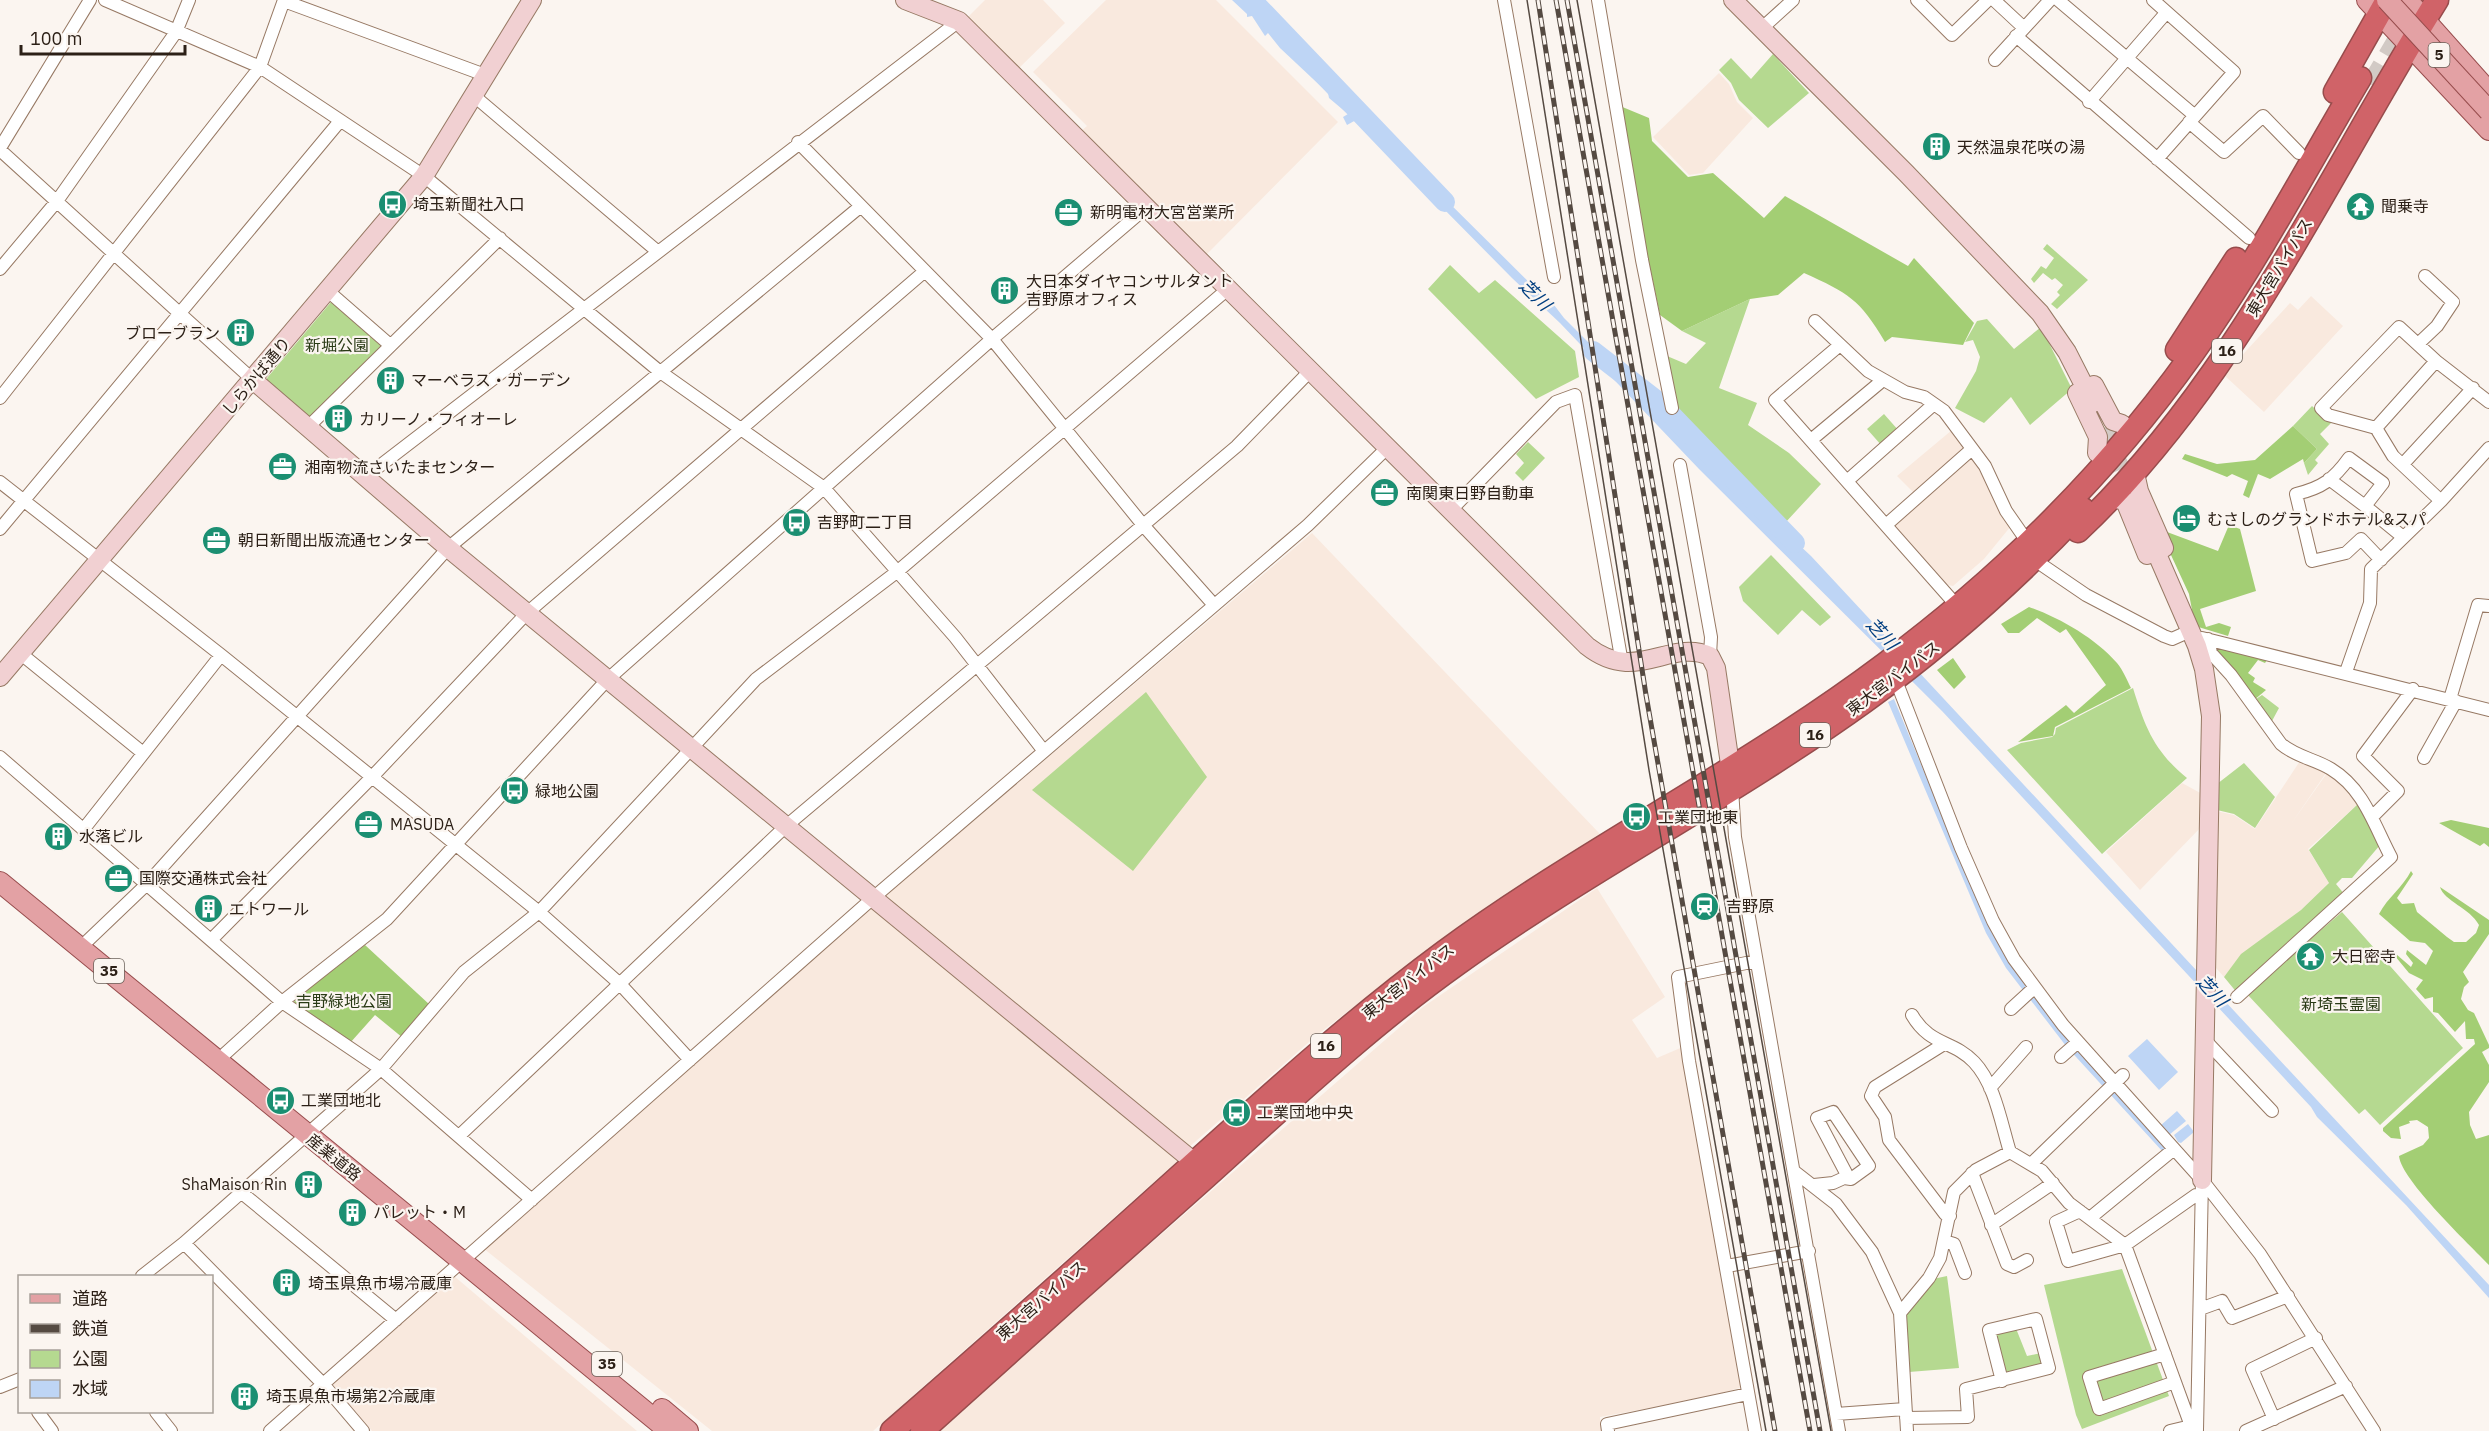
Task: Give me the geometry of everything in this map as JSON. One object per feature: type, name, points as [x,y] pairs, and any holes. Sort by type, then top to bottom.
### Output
[{"type":"highway","name":"東大宮バイパス","points":[[1971,603],[2022,534],[2122,424],[2169,361],[2249,238],[2299,153],[2378,4]]},
{"type":"highway","name":"東大宮バイパス","points":[[1971,603],[2042,564],[2135,473],[2202,388],[2267,291],[2431,9]]},
{"type":"highway","name":"東大宮バイパス","points":[[892,1431],[1202,1168],[1456,964],[1889,672],[1916,652],[1971,603],[2067,504],[2134,430],[2173,380],[2243,277],[2366,81]]},
{"type":"highway","name":"東大宮バイパス","points":[[922,1431],[1202,1168]]},
{"type":"main road","name":"5","points":[[2408,0],[2431,9],[2489,92]]},
{"type":"main road","name":"5","points":[[2378,4],[2410,46],[2489,130]]},
{"type":"main road","name":"5","points":[[2378,4],[2489,111]]},
{"type":"main road","name":"産業道路","points":[[0,882],[519,1308],[650,1424],[669,1431]]},
{"type":"main road","name":"35","points":[[519,1308],[560,1325],[688,1431]]},
{"type":"street","points":[[90,0],[0,149],[364,478],[691,750],[1202,1168]]},
{"type":"street","points":[[105,0],[260,67],[424,176],[659,371],[824,488],[976,664],[1043,750]]},
{"type":"street","points":[[0,268],[57,201],[176,32],[189,0]]},
{"type":"street","name":"しらかば通り","points":[[0,677],[424,176],[532,0]]},
{"type":"street","points":[[905,0],[936,5],[959,21],[1148,206],[1450,511],[1599,656],[1622,663],[1697,652],[1710,656]]},
{"type":"street","points":[[1504,0],[1554,278]]},
{"type":"street","points":[[1598,0],[1642,260],[1672,408]]},
{"type":"street","points":[[1733,0],[1906,173],[2003,275],[2053,331],[2093,403]]},
{"type":"street","points":[[1761,29],[1793,0]]},
{"type":"street","points":[[1917,0],[1952,35],[1987,0]]},
{"type":"street","points":[[1994,0],[2020,32],[2089,102],[2249,238]]},
{"type":"street","points":[[1995,60],[2050,0]]},
{"type":"street","points":[[2058,0],[2127,58],[2192,118],[2224,152],[2263,116],[2299,153]]},
{"type":"street","points":[[2153,0],[2234,72],[2157,159]]},
{"type":"street","points":[[0,398],[260,67],[284,1],[485,75]]},
{"type":"street","points":[[2089,102],[2166,13]]},
{"type":"street","points":[[364,478],[798,142],[959,21]]},
{"type":"street","points":[[473,96],[657,251]]},
{"type":"street","points":[[0,529],[339,121]]},
{"type":"street","points":[[798,142],[992,339],[1143,525],[1215,604]]},
{"type":"street","points":[[80,948],[147,884],[448,548],[861,206]]},
{"type":"street","points":[[217,1061],[282,1002],[387,919],[607,680],[992,339],[1148,206]]},
{"type":"street","points":[[308,428],[500,238]]},
{"type":"street","points":[[211,940],[372,777],[527,613],[926,271]]},
{"type":"street","points":[[2003,275],[2042,303],[2055,317],[2073,343],[2113,421],[2122,424]]},
{"type":"street","points":[[2003,275],[2036,316],[2050,341],[2098,437],[2097,453]]},
{"type":"street","points":[[2418,344],[2437,326],[2453,302],[2425,276]]},
{"type":"street","points":[[143,1275],[242,1193],[381,1069],[464,972],[539,912],[756,679],[898,571],[1229,288]]},
{"type":"street","points":[[328,291],[390,345]]},
{"type":"street","points":[[1815,321],[1868,371],[1905,392],[1924,397],[1944,411],[1985,466],[2006,511],[2022,534]]},
{"type":"street","points":[[2441,501],[2404,463],[2393,456],[2376,428],[2328,415],[2321,408],[2399,327],[2436,361],[2489,402]]},
{"type":"street","points":[[1840,345],[1775,400],[1886,525],[1971,603]]},
{"type":"street","points":[[2376,428],[2436,361]]},
{"type":"street","points":[[460,1135],[785,827],[1237,446],[1311,370]]},
{"type":"street","points":[[1811,440],[1883,380]]},
{"type":"street","points":[[2404,463],[2473,388]]},
{"type":"street","points":[[1450,511],[1556,402],[1575,395],[1622,663]]},
{"type":"street","points":[[1847,481],[1934,404]]},
{"type":"street","points":[[270,1431],[873,898],[1308,525],[1387,448]]},
{"type":"street","points":[[2346,672],[2370,603],[2372,569],[2441,501],[2489,448]]},
{"type":"street","points":[[1886,525],[1972,449]]},
{"type":"street","points":[[2365,506],[2383,483],[2349,458],[2338,474],[2329,478],[2320,488],[2296,494],[2312,561],[2346,553],[2361,539],[2381,560]]},
{"type":"street","points":[[1680,465],[1712,637],[1710,656],[1716,668],[1732,778],[1735,837],[1839,1431]]},
{"type":"street","points":[[2135,473],[2139,491],[2184,594],[2204,669],[2211,716],[2200,1309],[2195,1427]]},
{"type":"street","points":[[2329,478],[2403,537]]},
{"type":"street","points":[[0,482],[221,655],[539,912],[620,984],[690,1060]]},
{"type":"street","points":[[2111,498],[2125,501],[2166,604],[2232,675],[2281,744],[2290,752],[2317,761],[2342,776],[2354,787],[2372,817],[2391,857],[2237,996]]},
{"type":"street","points":[[2150,538],[2194,632]]},
{"type":"street","points":[[2042,564],[2086,595],[2172,639],[2194,632],[2489,710]]},
{"type":"street","points":[[2424,758],[2453,700],[2478,605],[2489,606]]},
{"type":"street","points":[[20,653],[143,753]]},
{"type":"street","points":[[83,830],[221,655]]},
{"type":"street","points":[[1889,672],[1978,888],[2011,955],[2077,1043],[2174,1149],[2202,1187],[2260,1254],[2374,1431]]},
{"type":"street","points":[[2372,817],[2398,790],[2363,756],[2413,689]]},
{"type":"street","points":[[0,757],[282,1002],[381,1069],[460,1135],[532,1200]]},
{"type":"street","points":[[1755,1431],[1689,1061],[1678,977],[1756,961]]},
{"type":"street","points":[[2011,1010],[2034,988]]},
{"type":"street","points":[[1912,1015],[1921,1030],[1974,1061],[1990,1088],[2010,1152],[2031,1164],[2085,1214],[2125,1245],[2175,1382],[2195,1427]]},
{"type":"street","points":[[2205,1040],[2272,1111]]},
{"type":"street","points":[[2063,1055],[2077,1043]]},
{"type":"street","points":[[1944,1044],[1875,1087],[1871,1096],[1885,1116],[1889,1140],[1945,1214],[1950,1216]]},
{"type":"street","points":[[1990,1088],[2026,1047]]},
{"type":"street","points":[[2031,1164],[2123,1075]]},
{"type":"street","points":[[1814,1185],[1833,1183],[1844,1178],[1851,1179],[1869,1166],[1833,1112],[1817,1118],[1846,1173],[1844,1178]]},
{"type":"street","points":[[2174,1149],[2085,1214],[2056,1222],[2068,1261],[2125,1245],[2196,1195],[2202,1187]]},
{"type":"street","points":[[1900,1312],[1929,1278],[1940,1258],[1954,1192],[1972,1173],[2010,1152]]},
{"type":"street","points":[[1795,1172],[1836,1204],[1872,1252],[1900,1312],[1907,1431]]},
{"type":"street","points":[[1972,1173],[2007,1264],[2014,1267],[2027,1260]]},
{"type":"street","points":[[1991,1225],[2053,1183]]},
{"type":"street","points":[[242,1193],[396,1320]]},
{"type":"street","points":[[1944,1241],[1954,1244],[1965,1273]]},
{"type":"street","points":[[184,1243],[323,1384],[363,1431]]},
{"type":"street","points":[[1727,1266],[1809,1251]]},
{"type":"street","points":[[2200,1309],[2222,1301],[2232,1318],[2288,1296]]},
{"type":"street","points":[[1836,1414],[1905,1413],[1968,1416],[1966,1389],[2002,1381],[2049,1368],[2036,1319],[1989,1330],[2002,1381]]},
{"type":"street","points":[[2274,1419],[2252,1369],[2316,1338]]},
{"type":"street","points":[[2165,1354],[2090,1377],[2099,1409],[2175,1382]]},
{"type":"street","points":[[0,1387],[18,1381]]},
{"type":"street","points":[[2246,1431],[2346,1386]]},
{"type":"street","points":[[1608,1431],[1607,1424],[1748,1394]]},
{"type":"street","points":[[39,1413],[52,1431]]},
{"type":"street","points":[[157,1413],[171,1431]]},
{"type":"street","points":[[2170,1431],[2195,1427]]},
{"type":"shaded area","points":[[985,0],[1043,0],[1065,23],[1017,70],[967,18]]},
{"type":"shaded area","points":[[1106,0],[1216,0],[1338,122],[1207,254],[1080,132],[1087,126],[1033,72]]},
{"type":"shaded area","points":[[1719,73],[1729,84],[1737,102],[1753,118],[1703,173],[1689,175],[1653,137]]},
{"type":"shaded area","points":[[2311,296],[2343,326],[2264,412],[2224,375],[2290,303],[2298,310]]},
{"type":"shaded area","points":[[1952,430],[1984,469],[2011,526],[1984,559],[1953,586],[1948,585],[1893,524],[1921,500],[1897,476]]},
{"type":"shaded area","points":[[1312,533],[1600,834],[1385,983],[1317,1035],[1188,1148],[885,896]]},
{"type":"shaded area","points":[[2300,761],[2326,773],[2291,824],[2327,773],[2338,780],[2358,804],[2308,849],[2329,883],[2301,910],[2242,954],[2224,977],[2216,968],[2216,811],[2234,815],[2255,829]]},
{"type":"shaded area","points":[[2182,783],[2204,795],[2204,824],[2140,890],[2106,852]]},
{"type":"shaded area","points":[[1597,888],[1665,997],[1632,1020],[1657,1058],[1685,1046],[1742,1387],[1705,1398],[1600,1417],[1601,1431],[935,1431],[1423,1007]]},
{"type":"shaded area","points":[[873,904],[1181,1158],[873,1431],[712,1431],[483,1248]]},
{"type":"shaded area","points":[[454,1276],[637,1431],[372,1431],[331,1382]]},
{"type":"green space","points":[[1773,54],[1809,93],[1768,128],[1739,100],[1731,83],[1719,70],[1731,58],[1751,79]]},
{"type":"green space","points":[[1620,106],[1649,118],[1652,141],[1688,177],[1713,173],[1764,218],[1785,196],[1908,266],[1914,258],[1974,323],[1963,345],[1892,337],[1885,342],[1868,316],[1852,299],[1832,286],[1804,273],[1778,295],[1750,299],[1682,331],[1660,315]]},
{"type":"green space","points":[[2047,244],[2088,280],[2057,309],[2051,304],[2060,295],[2057,292],[2063,285],[2055,278],[2052,280],[2043,273],[2034,283],[2031,279],[2041,266],[2046,269],[2054,258],[2043,249]]},
{"type":"green space","points":[[1450,265],[1479,293],[1495,280],[1575,351],[1579,377],[1536,399],[1428,289]]},
{"type":"green space","points":[[1750,299],[1719,388],[1757,403],[1748,425],[1789,453],[1821,484],[1785,523],[1666,402],[1667,356],[1686,364],[1706,343],[1682,331]]},
{"type":"green space","name":"新堀公園","points":[[336,301],[383,347],[311,416],[306,417],[267,382],[267,378],[331,302]]},
{"type":"green space","points":[[1987,319],[2014,349],[2041,327],[2072,389],[2030,425],[2011,397],[1984,423],[1955,408],[1976,371],[1980,357],[1973,340],[1965,342],[1977,321]]},
{"type":"green space","points":[[2312,406],[2327,420],[2333,421],[2320,434],[2329,444],[2315,460],[2318,463],[2308,475],[2304,463],[2317,449],[2293,426]]},
{"type":"green space","points":[[1884,414],[1899,431],[1882,446],[1867,429]]},
{"type":"green space","points":[[2293,426],[2317,449],[2304,463],[2303,459],[2270,479],[2258,474],[2249,498],[2243,495],[2248,481],[2232,474],[2227,477],[2182,459],[2185,454],[2217,464],[2255,460]]},
{"type":"green space","points":[[1528,442],[1545,458],[1523,481],[1515,473],[1524,463],[1516,454]]},
{"type":"green space","points":[[2229,525],[2240,529],[2256,591],[2200,609],[2206,627],[2219,623],[2231,627],[2228,636],[2195,626],[2189,594],[2159,529],[2218,551]]},
{"type":"green space","points":[[1771,555],[1831,617],[1820,626],[1802,610],[1778,635],[1743,601],[1739,587]]},
{"type":"green space","points":[[2029,607],[2065,623],[2088,637],[2119,666],[2131,688],[2055,727],[2053,736],[2018,742],[2066,705],[2074,713],[2106,685],[2066,629],[2060,633],[2037,618],[2019,633],[2008,633],[2001,624]]},
{"type":"green space","points":[[2211,643],[2267,660],[2265,663],[2258,660],[2248,673],[2255,678],[2253,682],[2266,690],[2253,701]]},
{"type":"green space","points":[[1953,658],[1966,677],[1954,689],[1937,670]]},
{"type":"green space","points":[[2133,688],[2152,738],[2166,758],[2187,778],[2102,854],[2007,750],[2021,743],[2052,737],[2056,728]]},
{"type":"green space","points":[[1146,692],[1207,777],[1133,871],[1032,790]]},
{"type":"green space","points":[[2262,695],[2279,708],[2272,721],[2253,701]]},
{"type":"green space","points":[[2244,763],[2275,797],[2255,828],[2234,814],[2217,810],[2217,784]]},
{"type":"green space","points":[[2358,804],[2380,845],[2352,878],[2342,878],[2336,884],[2345,895],[2238,994],[2224,977],[2241,954],[2301,910],[2329,883],[2309,850]]},
{"type":"green space","points":[[2451,820],[2489,828],[2489,847],[2484,843],[2480,846],[2439,823]]},
{"type":"green space","points":[[2411,871],[2413,874],[2397,898],[2402,904],[2414,903],[2417,912],[2454,942],[2466,942],[2476,933],[2479,925],[2470,914],[2442,892],[2440,887],[2489,920],[2489,934],[2463,972],[2469,982],[2464,987],[2461,999],[2468,1010],[2474,1013],[2489,1045],[2489,1048],[2482,1052],[2489,1065],[2489,1082],[2469,1112],[2470,1125],[2476,1139],[2489,1135],[2489,1265],[2423,1196],[2403,1167],[2399,1156],[2423,1145],[2429,1138],[2428,1127],[2417,1120],[2409,1121],[2410,1123],[2399,1127],[2401,1139],[2391,1138],[2383,1131],[2383,1128],[2475,1044],[2474,1039],[2466,1039],[2465,1021],[2455,1032],[2438,1013],[2433,1012],[2433,997],[2425,999],[2416,989],[2423,980],[2409,973],[2395,956],[2396,954],[2411,967],[2413,963],[2406,954],[2407,950],[2426,965],[2433,951],[2425,943],[2410,941],[2379,914]]},
{"type":"green space","name":"新埼玉霊園","points":[[2342,912],[2463,1048],[2380,1125],[2365,1109],[2359,1114],[2247,994]]},
{"type":"green space","name":"吉野緑地公園","points":[[365,945],[430,1005],[403,1038],[375,1015],[350,1043],[295,1007],[294,1000]]},
{"type":"green space","points":[[2122,1269],[2169,1396],[2082,1429],[2076,1415],[2044,1285]]},
{"type":"green space","points":[[1947,1276],[1959,1368],[1909,1372],[1905,1315],[1933,1279]]},
{"type":"green space","points":[[2015,1326],[2027,1356],[2041,1353],[2044,1363],[2042,1367],[2007,1375],[2004,1373],[1994,1335]]},
{"type":"water","points":[[1232,0],[1246,0],[1261,13],[1261,16],[1426,184],[1430,184],[1545,298],[1551,301],[1564,318],[1682,436],[1811,556],[2489,1285],[2489,1298],[2406,1205],[2317,1117],[2311,1107],[1942,711],[1699,469],[1560,323],[1512,278],[1356,120],[1347,125],[1343,117],[1348,114],[1329,98],[1328,93],[1280,48],[1268,33],[1265,36],[1252,16],[1247,17],[1247,14]]},
{"type":"water","points":[[1894,699],[1949,832],[2006,957],[2026,987],[2167,1148],[2163,1152],[2066,1046],[2006,968],[1986,933],[1888,702]]},
{"type":"water","points":[[2147,1039],[2178,1072],[2159,1090],[2128,1056]]},
{"type":"water","points":[[2177,1111],[2186,1121],[2169,1135],[2160,1126]]},
{"type":"water","points":[[2188,1124],[2194,1132],[2181,1143],[2178,1142],[2174,1135]]},
{"type":"waterway","name":"芝川","points":[[1252,0],[1445,202]]},
{"type":"waterway","name":"芝川","points":[[1593,351],[1660,403],[1795,543]]},
{"type":"tunnel","points":[[2372,85],[2422,0]]},
{"type":"tunnel","points":[[2093,403],[2131,492]]},
{"type":"tram line","points":[[1527,0],[1649,770],[1766,1431]]},
{"type":"tram line","points":[[1577,0],[1831,1431]]},
{"type":"railway","points":[[1538,0],[1646,695],[1775,1431]]},
{"type":"railway","points":[[1556,0],[1810,1431]]},
{"type":"railway","points":[[1567,0],[1820,1431]]},
{"type":"place","name":"天然温泉花咲の湯","points":[[1936,147]]},
{"type":"place","name":"埼玉新聞社入口","points":[[392,204]]},
{"type":"place","name":"聞乗寺","points":[[2360,206]]},
{"type":"place","name":"新明電材大宮営業所","points":[[1069,212]]},
{"type":"place","name":"大日本ダイヤコンサルタント 吉野原オフィス","points":[[1005,290]]},
{"type":"place","name":"ブローブラン","points":[[241,333]]},
{"type":"place","name":"マーベラス・ガーデン","points":[[390,380]]},
{"type":"place","name":"カリーノ・フィオーレ","points":[[338,419]]},
{"type":"place","name":"湘南物流さいたまセンター","points":[[283,467]]},
{"type":"place","name":"南関東日野自動車","points":[[1385,493]]},
{"type":"place","name":"むさしのグランドホテル&スパ","points":[[2186,519]]},
{"type":"place","name":"吉野町二丁目","points":[[796,522]]},
{"type":"place","name":"朝日新聞出版流通センター","points":[[217,540]]},
{"type":"place","name":"緑地公園","points":[[514,791]]},
{"type":"place","name":"工業団地東","points":[[1637,817]]},
{"type":"place","name":"MASUDA","points":[[369,824]]},
{"type":"place","name":"水落ビル","points":[[58,836]]},
{"type":"place","name":"国際交通株式会社","points":[[118,878]]},
{"type":"place","name":"吉野原","points":[[1705,906]]},
{"type":"place","name":"エトワール","points":[[208,909]]},
{"type":"place","name":"大日密寺","points":[[2311,956]]},
{"type":"place","name":"工業団地北","points":[[280,1100]]},
{"type":"place","name":"工業団地中央","points":[[1236,1112]]},
{"type":"place","name":"ShaMaison Rin","points":[[308,1184]]},
{"type":"place","name":"パレット・M","points":[[352,1212]]},
{"type":"place","name":"埼玉県魚市場冷蔵庫","points":[[287,1283]]},
{"type":"place","name":"埼玉県魚市場第2冷蔵庫","points":[[245,1396]]}]
